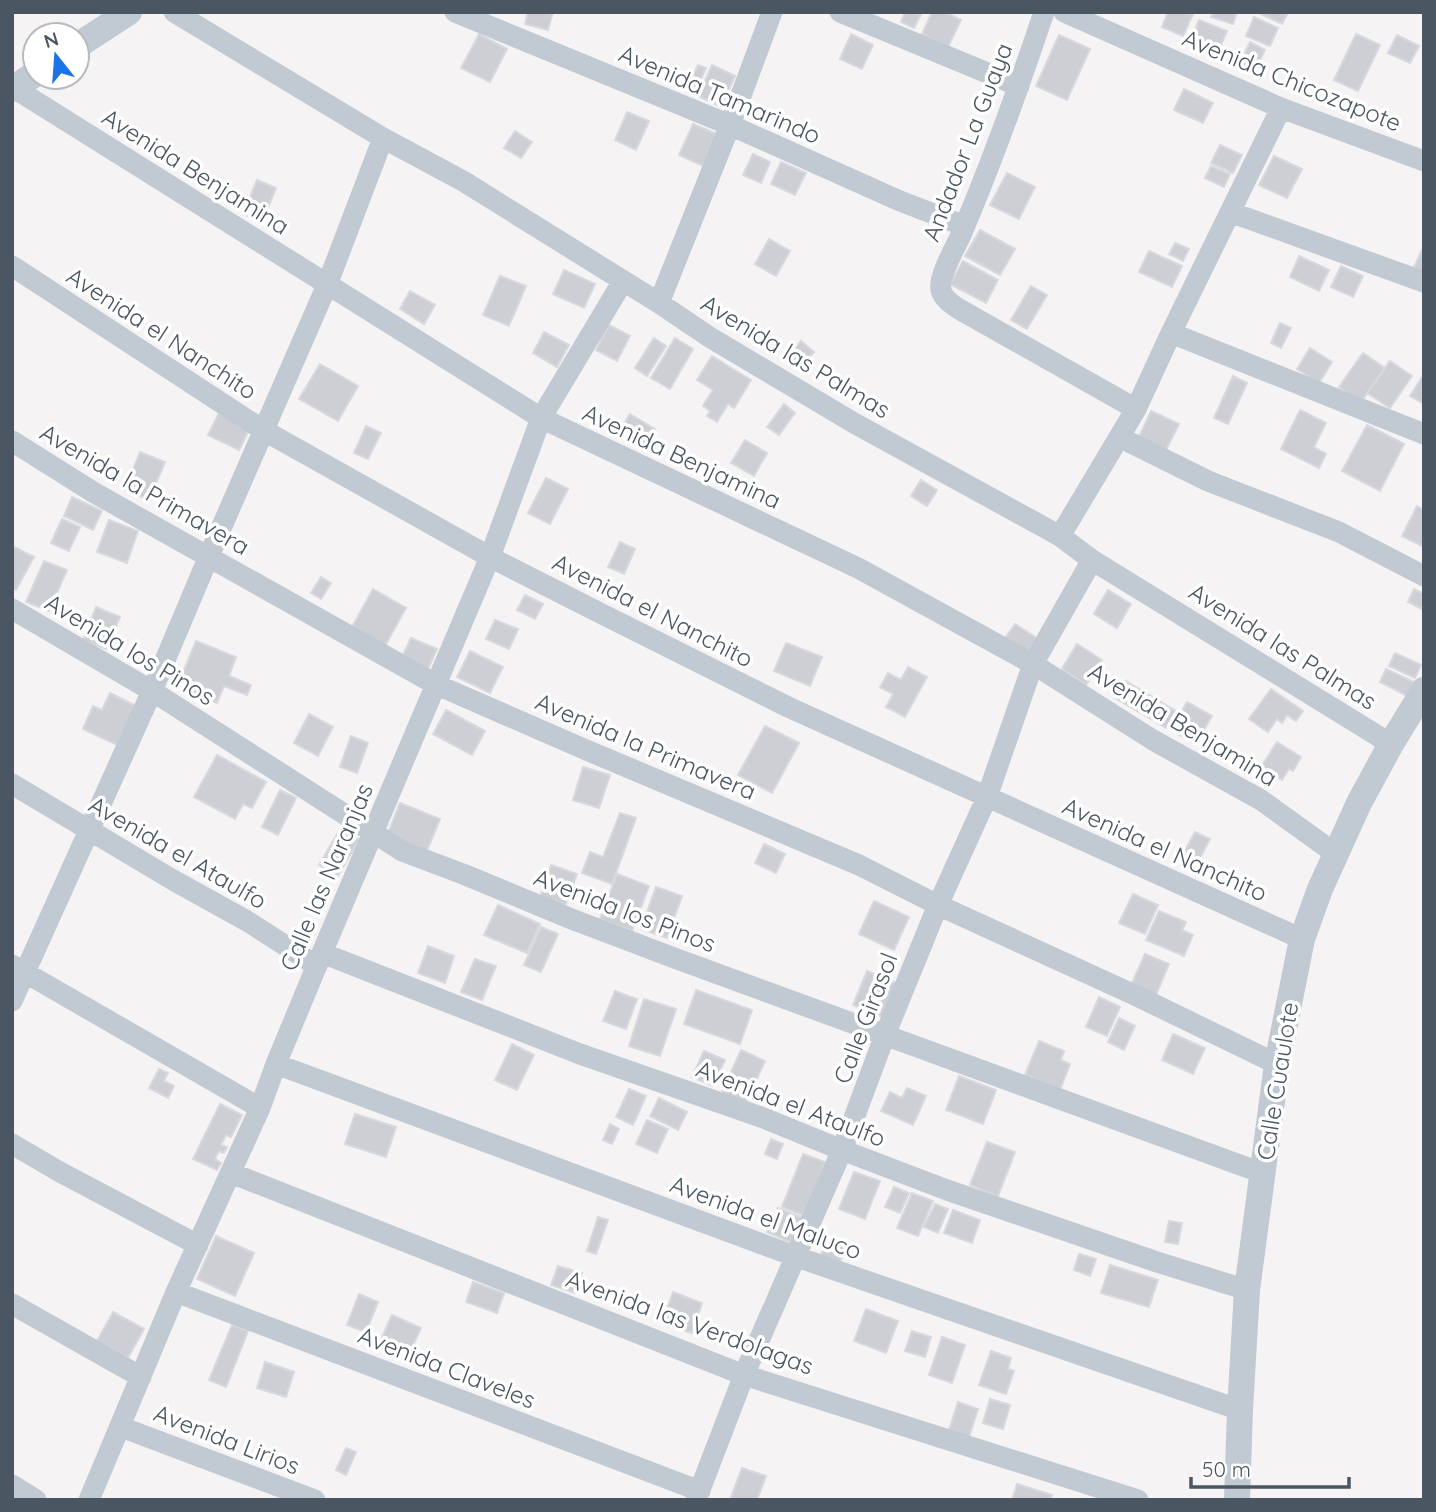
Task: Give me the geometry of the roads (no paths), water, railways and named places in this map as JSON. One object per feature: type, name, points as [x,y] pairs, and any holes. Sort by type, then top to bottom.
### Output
[{"type":"street","points":[[91,38],[129,12]]},
{"type":"street","name":"Avenida las Palmas","points":[[174,12],[383,138],[463,181],[711,338],[842,416],[1060,536],[1092,560],[1391,744]]},
{"type":"street","name":"Avenida Tamarindo","points":[[455,12],[730,125],[900,201],[965,226]]},
{"type":"street","points":[[659,303],[772,12]]},
{"type":"street","points":[[840,12],[1019,86]]},
{"type":"street","name":"Andador La Guaya","points":[[1044,12],[1019,86],[965,226],[942,277],[941,290],[947,301],[960,309],[1136,409]]},
{"type":"street","name":"Avenida Chicozapote","points":[[1064,12],[1281,108],[1424,161]]},
{"type":"street","name":"Avenida Benjamina","points":[[20,84],[327,285],[541,418],[858,568],[1033,664],[1153,740],[1261,800],[1336,854]]},
{"type":"street","points":[[1060,536],[1136,409],[1281,108]]},
{"type":"street","points":[[12,1001],[19,969],[89,831],[327,285],[383,138]]},
{"type":"street","points":[[1230,212],[1424,282]]},
{"type":"street","name":"Avenida el Nanchito","points":[[12,267],[263,430],[490,557],[789,707],[1302,939]]},
{"type":"street","name":"Calle las Naranjas","points":[[89,1500],[176,1292],[260,1108],[372,833],[490,557],[541,418],[623,281]]},
{"type":"street","points":[[1171,333],[1424,433]]},
{"type":"street","points":[[1119,437],[1208,481],[1339,532],[1424,576]]},
{"type":"street","name":"Avenida la Primavera","points":[[12,440],[93,492],[435,684],[859,864],[938,905],[1277,1064]]},
{"type":"street","name":"Calle Girasol","points":[[698,1495],[744,1375],[842,1150],[938,905],[987,797],[1033,664],[1092,560]]},
{"type":"street","name":"Avenida los Pinos","points":[[12,609],[152,691],[402,851],[574,920],[1262,1173]]},
{"type":"street","name":"Calle Cuaulote","points":[[1237,1500],[1247,1290],[1277,1064],[1302,939],[1320,889],[1359,803],[1424,691]]},
{"type":"street","name":"Avenida el Ataulfo","points":[[12,784],[89,831],[319,960],[761,1117],[961,1194],[1247,1290]]},
{"type":"street","points":[[19,969],[260,1108]]},
{"type":"street","name":"Avenida el Maluco","points":[[276,1064],[797,1257],[1240,1410]]},
{"type":"street","points":[[12,1144],[198,1245]]},
{"type":"street","name":"Avenida las Verdolagas","points":[[231,1173],[744,1375],[1138,1500]]},
{"type":"street","name":"Avenida Claveles","points":[[176,1292],[698,1495]]},
{"type":"street","points":[[12,1304],[141,1377]]},
{"type":"street","name":"Avenida Lirios","points":[[121,1427],[315,1500]]},
{"type":"street","points":[[12,1485],[36,1500]]}]
